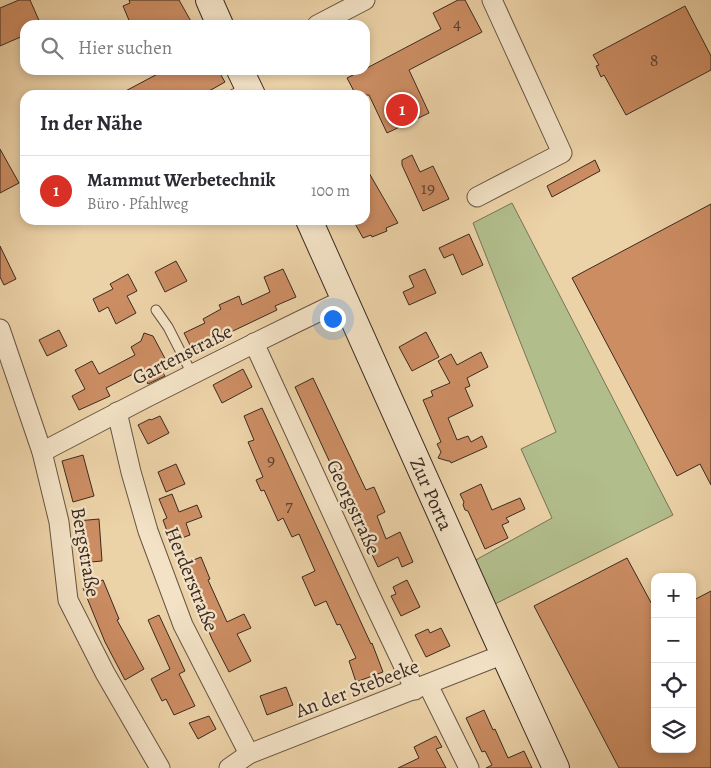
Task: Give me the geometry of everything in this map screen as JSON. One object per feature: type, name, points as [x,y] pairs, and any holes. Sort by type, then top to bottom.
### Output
[{"type":"main road","points":[[209,0],[218,20]]},
{"type":"main road","name":"Zur Porta","points":[[311,225],[556,768]]},
{"type":"street","points":[[327,20],[365,0]]},
{"type":"street","points":[[477,198],[562,153],[492,0]]},
{"type":"street","name":"Gartenstraße","points":[[42,452],[192,374],[345,299]]},
{"type":"street","name":"Bergstraße","points":[[0,329],[42,452],[59,522],[68,600],[105,674],[160,768]]},
{"type":"street","name":"Georgstraße","points":[[254,343],[369,593],[469,768]]},
{"type":"street","name":"Herderstraße","points":[[117,412],[131,472],[148,530],[183,625],[249,754]]},
{"type":"street","name":"An der Stebeeke","points":[[229,768],[249,754],[504,654]]},
{"type":"lane","points":[[156,310],[168,327],[192,374]]},
{"type":"green space","points":[[512,203],[673,515],[491,606],[472,562],[552,518],[521,449],[556,432],[473,223]]},
{"type":"building","points":[[19,0],[30,0],[39,20],[20,20],[20,37],[0,46],[0,8]]},
{"type":"building","points":[[129,0],[179,0],[190,20],[129,20],[123,6],[130,3]]},
{"type":"building","points":[[458,0],[465,0],[482,32],[409,70],[429,113],[387,133],[370,97],[370,90],[353,90],[347,78],[353,75],[370,75],[370,66],[441,29],[433,13]]},
{"type":"building","points":[[685,6],[711,56],[711,70],[626,115],[604,75],[601,77],[596,66],[599,65],[593,55]]},
{"type":"building","points":[[156,75],[221,75],[225,82],[211,90],[127,90]]},
{"type":"building","points":[[0,149],[19,183],[0,193]]},
{"type":"building","points":[[412,155],[420,172],[433,166],[449,199],[423,211],[402,165],[402,160]]},
{"type":"building","points":[[595,160],[600,171],[552,197],[547,186]]},
{"type":"building","points":[[370,175],[398,223],[386,228],[387,231],[372,237],[371,235],[363,238],[356,225],[370,225]]},
{"type":"building","points":[[711,204],[711,485],[700,464],[677,476],[572,278]]},
{"type":"building","points":[[469,234],[483,265],[462,275],[453,254],[444,258],[439,248]]},
{"type":"building","points":[[0,246],[16,279],[4,285],[0,277]]},
{"type":"building","points":[[176,261],[187,281],[165,292],[155,272]]},
{"type":"building","points":[[283,269],[296,297],[275,306],[277,310],[214,340],[215,342],[194,353],[184,333],[205,323],[203,319],[221,309],[219,305],[239,296],[242,305],[270,292],[264,277]]},
{"type":"building","points":[[425,269],[436,293],[409,305],[403,292],[414,287],[409,276]]},
{"type":"building","points":[[128,274],[137,291],[127,296],[136,313],[116,324],[108,307],[99,312],[93,299],[113,289],[110,284]]},
{"type":"building","points":[[59,330],[67,346],[47,356],[39,340]]},
{"type":"building","points":[[426,332],[439,357],[412,371],[399,347]]},
{"type":"building","points":[[144,333],[153,336],[169,366],[161,370],[165,376],[148,384],[141,370],[106,388],[110,396],[79,410],[72,396],[85,389],[75,370],[92,361],[99,374],[135,355],[131,347],[141,341]]},
{"type":"building","points":[[481,352],[488,367],[467,378],[470,386],[465,388],[473,406],[448,418],[457,440],[468,436],[471,442],[482,436],[487,447],[451,463],[450,461],[438,458],[441,452],[437,444],[441,442],[423,400],[433,396],[431,391],[450,383],[438,361],[451,354],[457,365]]},
{"type":"building","points":[[243,369],[252,387],[222,403],[213,385]]},
{"type":"building","points":[[313,378],[366,490],[374,487],[385,512],[377,516],[386,539],[400,532],[413,562],[402,567],[398,557],[378,567],[352,512],[355,511],[340,479],[338,480],[295,387]]},
{"type":"building","points":[[262,408],[372,643],[383,672],[356,682],[349,661],[356,658],[340,624],[337,625],[326,601],[315,606],[302,577],[315,571],[299,534],[292,537],[283,518],[278,521],[264,490],[261,491],[256,480],[263,477],[248,442],[254,440],[244,416]]},
{"type":"building","points":[[160,416],[169,433],[148,444],[138,425]]},
{"type":"building","points":[[83,455],[94,496],[73,502],[62,461]]},
{"type":"building","points":[[176,464],[185,484],[166,492],[158,472]]},
{"type":"building","points":[[481,484],[492,510],[520,498],[525,509],[506,518],[509,522],[502,525],[508,538],[485,549],[468,511],[465,510],[460,494]]},
{"type":"building","points":[[172,494],[179,512],[197,505],[202,517],[186,523],[190,535],[171,542],[163,520],[167,518],[159,499]]},
{"type":"building","points":[[99,519],[102,561],[80,563],[77,521]]},
{"type":"building","points":[[201,557],[210,579],[208,580],[227,622],[244,614],[251,628],[237,634],[251,661],[229,672],[212,639],[181,565]]},
{"type":"building","points":[[627,558],[651,603],[651,753],[696,753],[696,599],[711,591],[711,768],[619,768],[534,606]]},
{"type":"building","points":[[103,580],[119,619],[117,620],[144,669],[125,680],[105,642],[83,588]]},
{"type":"building","points":[[407,580],[420,607],[401,616],[391,596],[396,594],[393,587]]},
{"type":"building","points":[[159,615],[185,671],[179,674],[195,706],[174,715],[166,699],[162,701],[151,679],[170,669],[148,620]]},
{"type":"building","points":[[441,628],[450,646],[426,657],[415,635],[428,629],[430,633]]},
{"type":"building","points":[[286,687],[293,705],[267,715],[260,696]]},
{"type":"building","points":[[484,710],[508,758],[524,751],[532,768],[486,768],[492,765],[485,751],[482,752],[466,718]]},
{"type":"building","points":[[209,716],[216,729],[198,739],[189,723]]},
{"type":"building","points":[[436,736],[442,747],[436,749],[446,768],[398,768],[419,758],[414,747]]},
{"type":"place","name":"Mammut Werbetechnik","points":[[402,110]]}]
